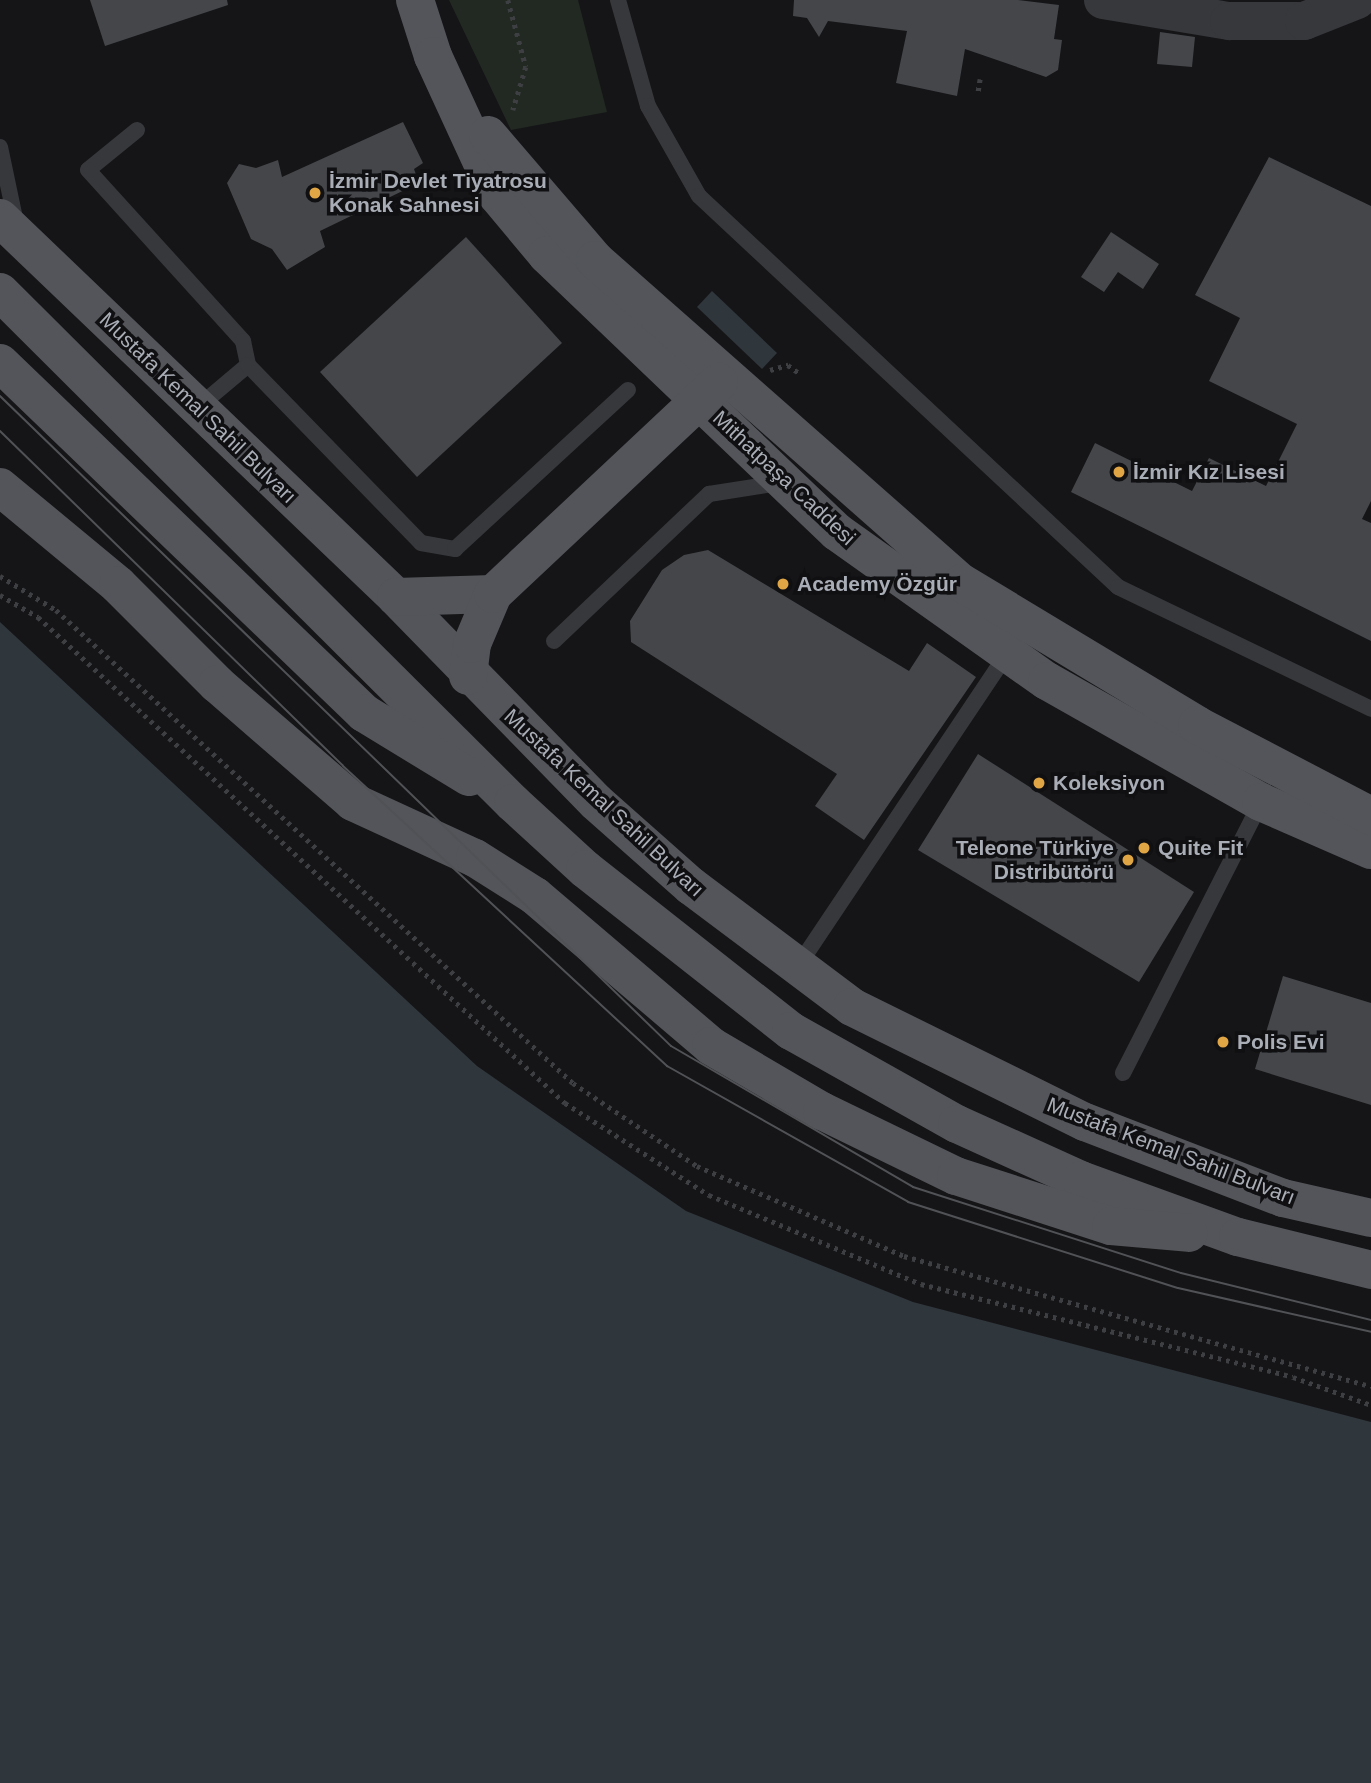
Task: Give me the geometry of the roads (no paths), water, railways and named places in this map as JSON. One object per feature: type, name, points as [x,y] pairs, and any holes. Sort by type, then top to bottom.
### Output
[{"type":"main road","name":"Mithatpaşa Caddesi","points":[[415,0],[433,56],[497,195],[547,255],[712,389],[962,583],[1197,724],[1371,816]]},
{"type":"main road","name":"Mithatpaşa Caddesi","points":[[431,0],[477,121],[515,174],[712,389],[788,484],[837,532],[1007,654],[1261,802],[1371,850]]},
{"type":"main road","name":"Mustafa Kemal Sahil Bulvarı","points":[[9,227],[396,597],[468,676],[691,886],[852,1007],[1085,1122],[1283,1198],[1371,1219]]},
{"type":"main road","points":[[0,292],[513,803],[585,869],[791,1031],[957,1124],[1081,1180],[1238,1237],[1371,1270]]},
{"type":"main road","points":[[0,363],[364,713],[513,803]]},
{"type":"main road","points":[[468,676],[472,644],[493,594],[712,389]]},
{"type":"main road","points":[[0,486],[109,576],[217,684],[353,802],[475,858],[535,895],[711,1046],[822,1111],[956,1176],[1111,1226],[1238,1237]]},
{"type":"main road","points":[[396,597],[493,594]]},
{"type":"street","points":[[1103,0],[1183,7],[1229,22],[1304,21],[1357,0]]},
{"type":"lane","points":[[618,0],[648,106],[699,196],[1118,587],[1371,709]]},
{"type":"lane","points":[[137,130],[88,170],[243,341],[248,365],[421,542],[455,549],[628,390]]},
{"type":"lane","points":[[0,147],[9,227]]},
{"type":"lane","points":[[198,407],[248,365]]},
{"type":"lane","points":[[554,641],[709,494],[788,484]]},
{"type":"lane","points":[[798,966],[1007,654]]},
{"type":"lane","points":[[1123,1073],[1261,802]]},
{"type":"tram line","points":[[0,396],[671,1046],[913,1187],[1181,1273],[1371,1320]]},
{"type":"tram line","points":[[0,431],[343,766],[667,1066],[908,1202],[1178,1288],[1371,1332]]},
{"type":"place","name":"İzmir Devlet Tiyatrosu Konak Sahnesi","points":[[315,193]]},
{"type":"place","name":"İzmir Kız Lisesi","points":[[1119,472]]},
{"type":"place","name":"Academy Özgür","points":[[783,584]]},
{"type":"place","name":"Koleksiyon","points":[[1039,783]]},
{"type":"place","name":"Quite Fit","points":[[1144,848]]},
{"type":"place","name":"Teleone Türkiye Distribütörü","points":[[1128,860]]},
{"type":"place","name":"Polis Evi","points":[[1223,1042]]}]
